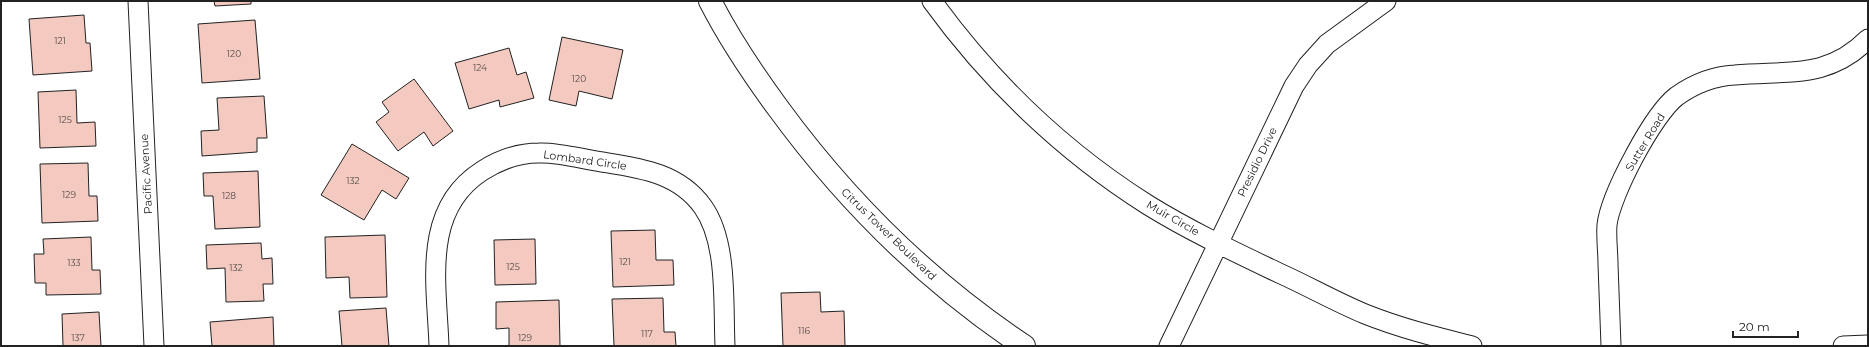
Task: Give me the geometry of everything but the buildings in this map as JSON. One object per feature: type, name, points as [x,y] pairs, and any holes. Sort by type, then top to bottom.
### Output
[{"type":"main road","name":"Citrus Tower Boulevard","points":[[710,1],[760,83],[803,142],[852,200],[893,241],[942,286],[996,327],[1024,346]]},
{"type":"street","name":"Pacific Avenue","points":[[138,1],[154,346]]},
{"type":"street","name":"Muir Circle","points":[[932,1],[952,28],[998,81],[1048,129],[1102,173],[1148,204],[1218,244],[1365,314],[1421,334],[1472,346]]},
{"type":"street","name":"Presidio Drive","points":[[1169,346],[1294,86],[1308,65],[1327,44],[1380,3]]},
{"type":"street","name":"Sutter Road","points":[[1611,346],[1607,226],[1610,206],[1618,186],[1659,114],[1675,97],[1694,85],[1708,80],[1734,75],[1813,71],[1836,64],[1856,51],[1868,39]]},
{"type":"street","name":"Lombard Circle","points":[[440,346],[436,261],[438,236],[444,215],[456,194],[474,176],[494,163],[509,158],[540,153],[645,169],[669,177],[689,191],[703,208],[715,229],[720,249],[725,346]]},
{"type":"street","points":[[1843,346],[1868,345]]}]
